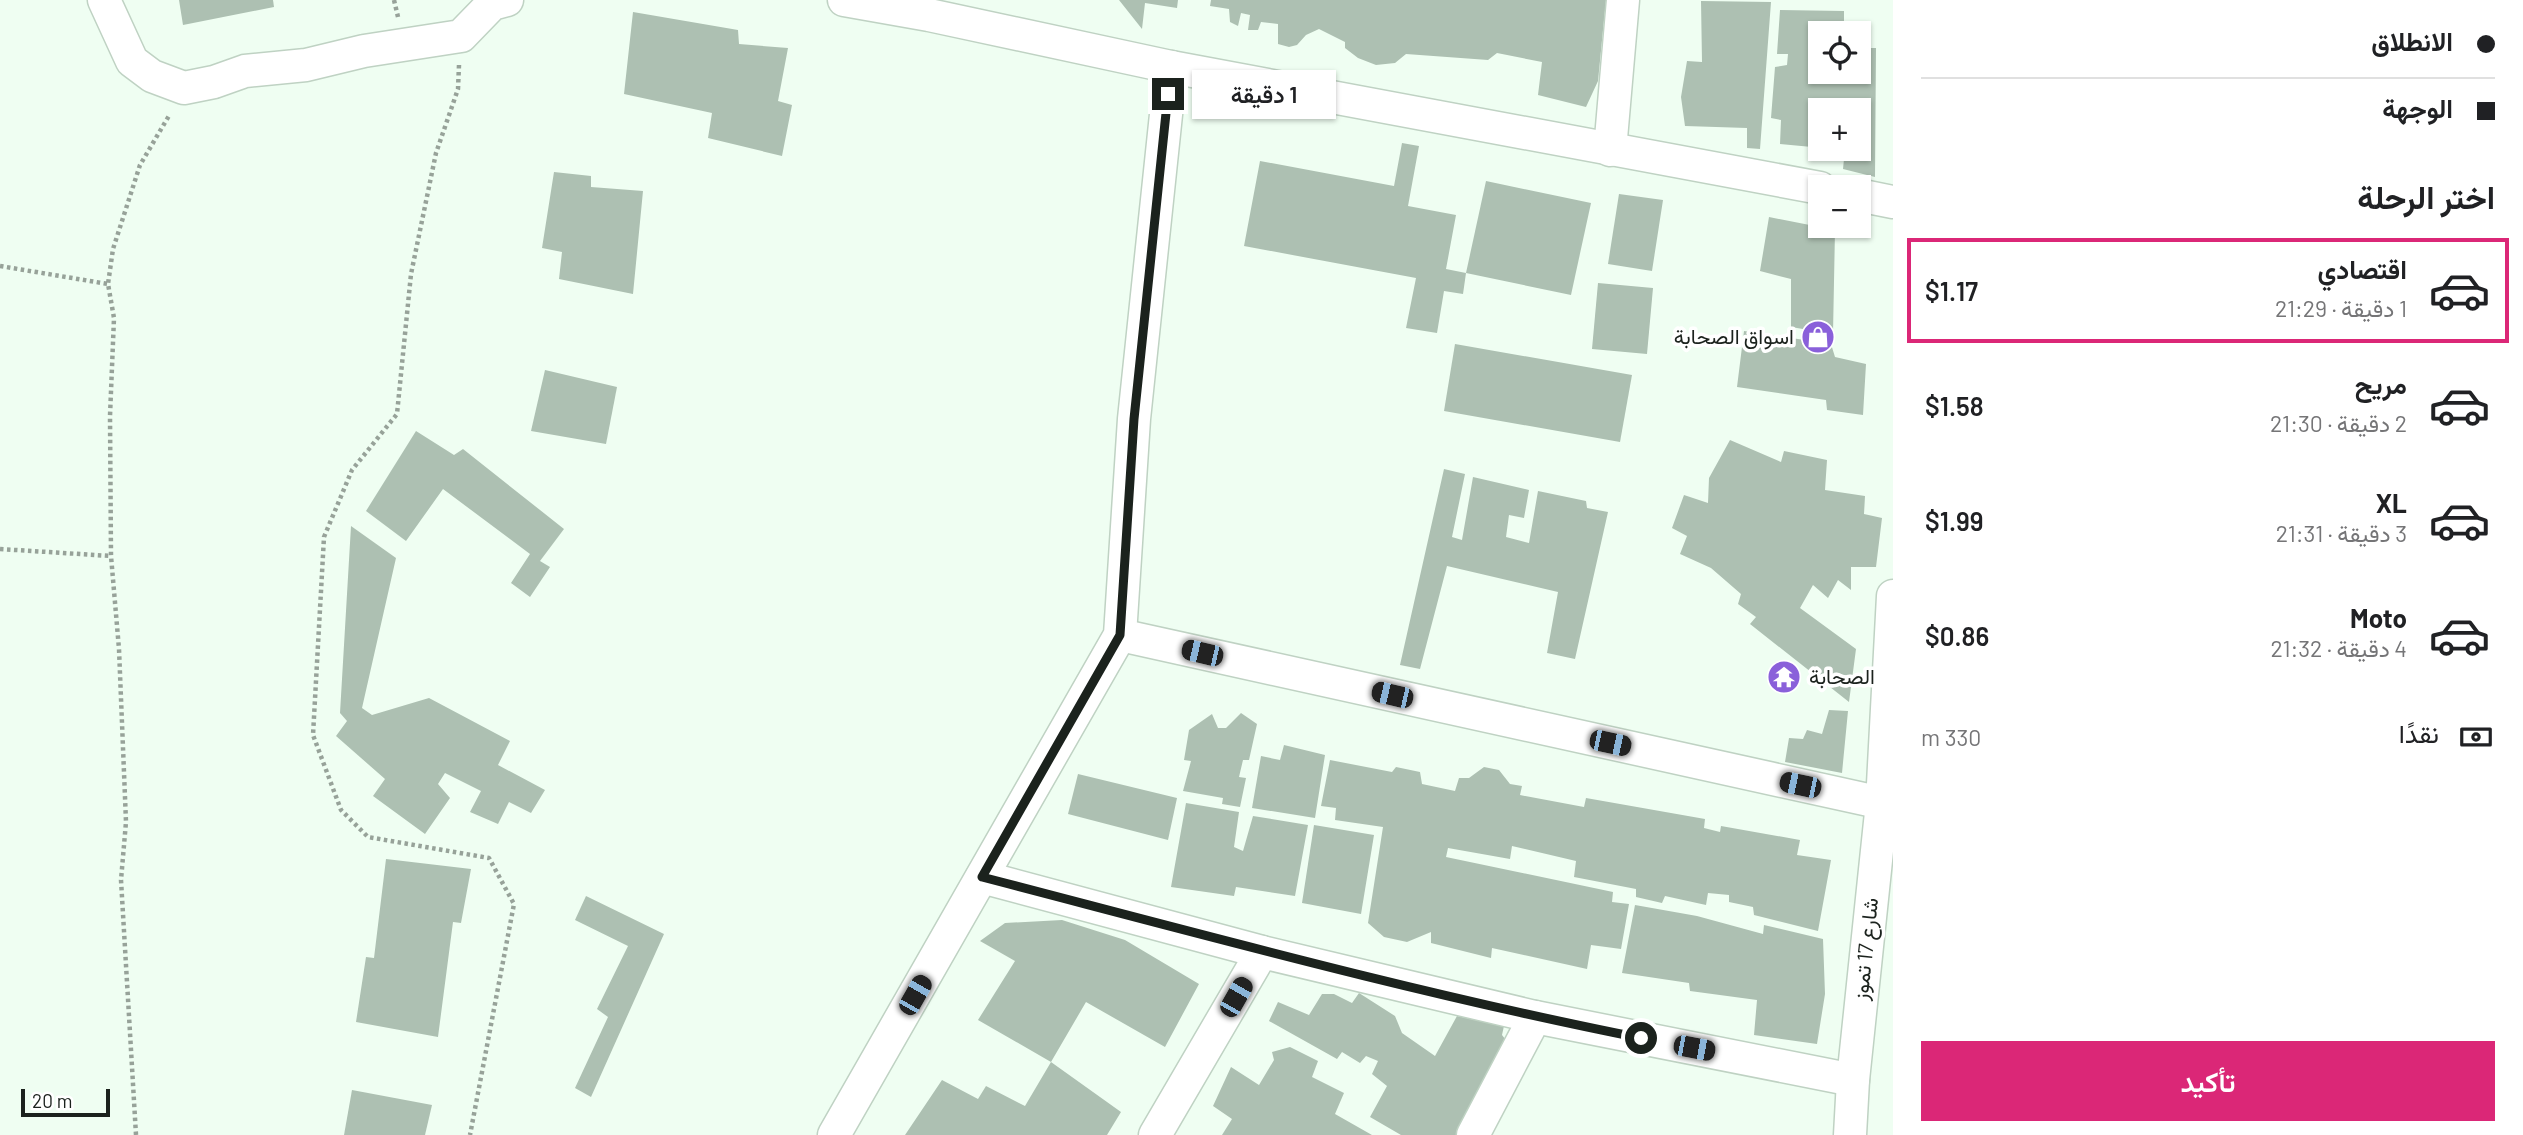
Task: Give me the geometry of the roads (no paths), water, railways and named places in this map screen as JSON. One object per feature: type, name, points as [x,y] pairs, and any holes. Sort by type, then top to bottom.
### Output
[{"type":"street","points":[[104,0],[132,61],[152,76],[184,88],[214,82],[245,71],[306,65],[365,51],[461,36],[492,4],[508,0]]},
{"type":"street","points":[[844,0],[928,8],[1171,67],[1808,186]]},
{"type":"street","points":[[1610,150],[1623,0]]},
{"type":"street","points":[[834,1135],[1120,635],[1134,419],[1171,67]]},
{"type":"street","points":[[1871,198],[1893,202]]},
{"type":"street","name":"شارع 17 تموز","points":[[1850,1135],[1853,1080],[1882,803],[1893,596]]},
{"type":"street","points":[[1120,635],[1882,803]]},
{"type":"street","points":[[982,877],[1262,951],[1535,1017],[1853,1080]]},
{"type":"street","points":[[1155,1135],[1262,951]]},
{"type":"street","points":[[1473,1135],[1535,1017]]},
{"type":"place","name":"اسواق الصحابة","points":[[1818,337]]},
{"type":"place","name":"الصحابة","points":[[1784,677]]}]
